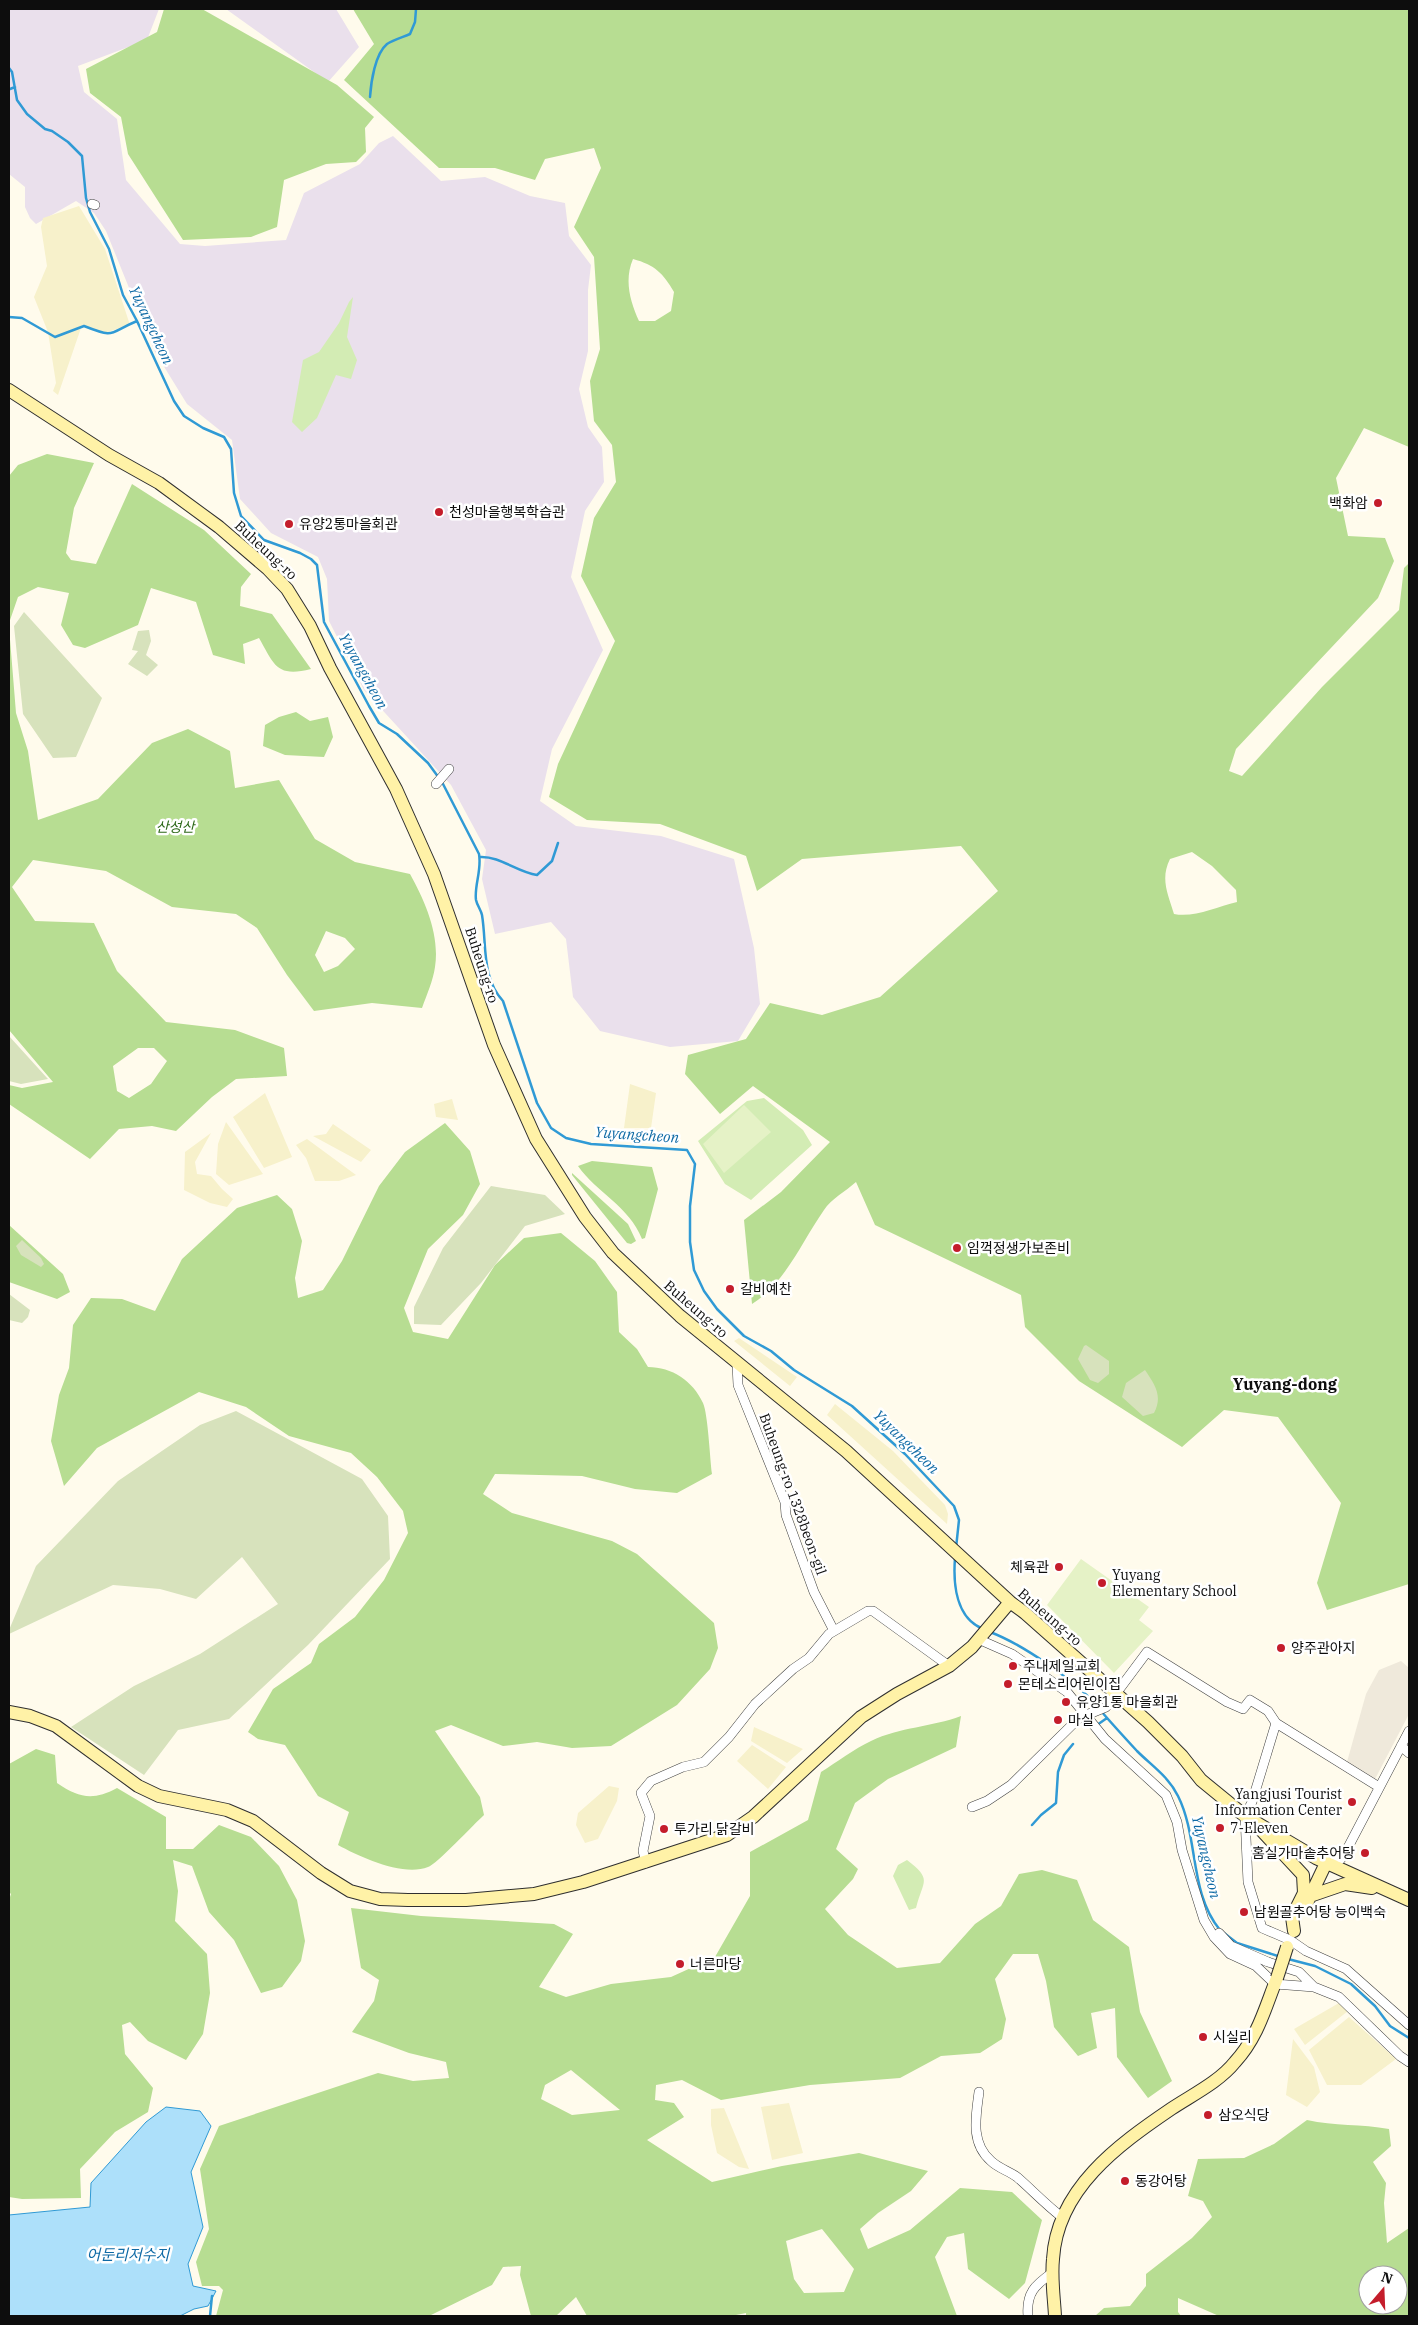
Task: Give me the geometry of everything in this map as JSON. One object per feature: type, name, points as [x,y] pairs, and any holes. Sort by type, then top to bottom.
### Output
[{"type":"main road","name":"Buheung-ro","points":[[9,390],[174,494],[220,527],[268,569],[286,589],[310,626],[330,668],[396,789],[450,915],[494,1045],[544,1154],[585,1217],[613,1253],[680,1316],[736,1364],[846,1451],[1010,1602],[1116,1693],[1168,1741],[1201,1780],[1250,1820],[1326,1863],[1409,1900]]},
{"type":"main road","points":[[9,1712],[30,1716],[56,1726],[138,1786],[158,1796],[227,1810],[253,1821],[321,1873],[350,1891],[367,1896],[408,1900],[466,1900],[534,1894],[583,1882],[646,1863],[727,1835],[753,1817],[861,1717],[897,1694],[949,1666],[980,1637],[1010,1602]]},
{"type":"main road","points":[[1250,1820],[1303,1875],[1304,1893],[1292,1917],[1291,1939]]},
{"type":"main road","points":[[1055,2316],[1052,2273],[1054,2247],[1063,2218],[1085,2181],[1119,2146],[1212,2082],[1235,2063],[1260,2026],[1291,1939],[1326,1863]]},
{"type":"main road","points":[[1310,1896],[1345,1884],[1392,1892]]},
{"type":"street","points":[[436,784],[449,769]]},
{"type":"street","name":"Buheung-ro 1328beon-gil","points":[[736,1364],[738,1385],[785,1502],[786,1515],[814,1592],[834,1631]]},
{"type":"street","points":[[646,1863],[643,1851],[650,1816],[641,1793],[650,1781],[683,1767],[704,1762],[729,1738],[755,1704],[793,1669],[809,1658],[829,1634],[868,1611],[873,1611],[949,1666]]},
{"type":"street","points":[[980,1637],[1012,1654],[1067,1692],[1088,1714],[1105,1739],[1166,1795],[1177,1822],[1182,1850],[1203,1917],[1214,1937],[1230,1954],[1256,1966],[1276,1981],[1314,1987],[1339,1997],[1400,2056],[1409,2062]]},
{"type":"street","points":[[972,1806],[987,1801],[1011,1785],[1079,1718],[1106,1707],[1147,1652],[1227,1702],[1243,1709],[1250,1700],[1268,1710],[1276,1723],[1379,1787]]},
{"type":"street","points":[[1276,1723],[1252,1802],[1250,1820],[1248,1882],[1262,1928],[1291,1939],[1306,1951],[1346,1969],[1409,2025]]},
{"type":"street","points":[[1326,1863],[1340,1860],[1344,1855],[1409,1731]]},
{"type":"street","points":[[1401,1746],[1409,1753]]},
{"type":"street","points":[[1203,1917],[1209,1920],[1231,1946],[1268,1962],[1299,1972],[1314,1987]]},
{"type":"street","points":[[979,2092],[975,2124],[983,2152],[991,2162],[1012,2173],[1063,2218]]},
{"type":"street","points":[[1028,2316],[1029,2301],[1034,2286],[1052,2273]]},
{"type":"shaded area","points":[[9,9],[159,9],[147,40],[78,66],[84,92],[117,119],[126,180],[180,244],[205,246],[286,240],[304,193],[360,164],[379,143],[393,136],[441,181],[485,177],[530,196],[565,203],[569,236],[591,265],[588,290],[588,351],[579,389],[588,427],[602,447],[604,482],[585,511],[571,577],[603,650],[552,749],[540,801],[576,826],[661,836],[734,859],[754,948],[760,1004],[738,1041],[670,1047],[600,1031],[573,997],[566,939],[551,922],[495,934],[482,879],[486,850],[451,785],[364,690],[329,621],[327,579],[318,557],[271,533],[240,499],[232,440],[187,404],[155,352],[106,231],[94,213],[76,201],[36,224],[30,218],[25,207],[25,187],[9,174]]},
{"type":"shaded area","points":[[226,9],[336,9],[359,47],[328,82]]},
{"type":"shaded area","points":[[79,206],[105,249],[130,325],[104,333],[82,325],[58,395],[53,391],[56,383],[48,332],[34,297],[47,266],[41,227],[43,218]]},
{"type":"shaded area","points":[[630,1084],[656,1093],[651,1128],[624,1128]]},
{"type":"shaded area","points":[[265,1093],[292,1157],[264,1168],[233,1117]]},
{"type":"shaded area","points":[[452,1099],[458,1120],[436,1117],[434,1104]]},
{"type":"shaded area","points":[[226,1122],[263,1174],[229,1185],[216,1174],[218,1144]]},
{"type":"shaded area","points":[[333,1124],[371,1150],[361,1162],[313,1136],[326,1134]]},
{"type":"shaded area","points":[[211,1133],[195,1162],[197,1174],[211,1176],[233,1199],[227,1207],[210,1203],[184,1190],[185,1152]]},
{"type":"shaded area","points":[[307,1139],[356,1175],[339,1181],[315,1181],[306,1158],[296,1145]]},
{"type":"shaded area","points":[[739,1338],[797,1377],[790,1386],[734,1341]]},
{"type":"shaded area","points":[[835,1404],[893,1451],[945,1505],[948,1514],[947,1524],[827,1415]]},
{"type":"shaded area","points":[[1401,1661],[1409,1668],[1409,1714],[1374,1781],[1347,1762],[1366,1694],[1379,1670]]},
{"type":"shaded area","points":[[754,1727],[803,1749],[787,1763],[751,1741]]},
{"type":"shaded area","points":[[752,1745],[786,1767],[768,1789],[737,1761]]},
{"type":"shaded area","points":[[609,1786],[619,1788],[617,1801],[598,1839],[585,1843],[576,1825],[578,1813]]},
{"type":"shaded area","points":[[1339,2003],[1348,2011],[1305,2045],[1294,2029]]},
{"type":"shaded area","points":[[1349,2017],[1396,2059],[1361,2085],[1327,2085],[1309,2050]]},
{"type":"shaded area","points":[[1293,2039],[1314,2067],[1320,2092],[1307,2107],[1286,2095]]},
{"type":"shaded area","points":[[789,2103],[803,2153],[772,2160],[761,2107]]},
{"type":"shaded area","points":[[724,2108],[749,2169],[739,2167],[717,2153],[711,2125],[711,2109]]},
{"type":"green space","points":[[164,9],[202,9],[337,85],[374,117],[365,128],[366,152],[356,162],[326,164],[284,180],[277,227],[251,237],[183,240],[128,154],[121,117],[90,93],[86,69],[157,32]]},
{"type":"green space","points":[[353,9],[1409,9],[1409,447],[1364,428],[1336,478],[1348,536],[1385,538],[1394,561],[1378,598],[1236,749],[1229,771],[1242,776],[1322,687],[1399,610],[1404,568],[1409,563],[1409,1584],[1327,1610],[1317,1583],[1341,1503],[1278,1417],[1224,1410],[1182,1447],[1079,1381],[1025,1327],[1021,1295],[875,1225],[856,1182],[827,1206],[784,1273],[764,1295],[752,1304],[744,1220],[781,1192],[830,1142],[753,1086],[720,1114],[685,1074],[688,1055],[746,1039],[770,1003],[822,1015],[880,997],[998,891],[961,846],[802,859],[757,891],[746,856],[660,824],[587,820],[549,797],[558,764],[615,641],[581,576],[594,518],[616,482],[612,445],[594,421],[590,381],[600,349],[594,257],[574,227],[601,168],[594,148],[545,159],[535,180],[495,168],[439,168],[344,80],[374,44]],"holes":[[[633,259],[647,264],[658,271],[674,292],[671,311],[655,321],[639,321],[633,306],[629,290],[630,267]],[[1192,852],[1212,866],[1236,890],[1237,902],[1189,915],[1174,914],[1165,880],[1167,866],[1170,859]]]},
{"type":"green space","points":[[353,297],[347,337],[357,360],[351,379],[336,375],[317,418],[302,432],[292,422],[303,360],[319,352],[339,323]]},
{"type":"green space","points":[[47,454],[94,463],[74,508],[66,553],[71,560],[96,564],[132,484],[204,530],[251,574],[241,587],[240,606],[272,614],[311,669],[290,672],[283,670],[273,662],[259,638],[243,644],[245,664],[213,655],[196,602],[151,588],[138,625],[85,648],[73,645],[61,625],[69,593],[38,587],[18,597],[9,623],[9,476],[18,465]]},
{"type":"green space","points":[[24,612],[102,698],[76,757],[53,758],[23,714],[14,626]]},
{"type":"green space","name":"산성산","points":[[9,627],[16,713],[28,751],[38,820],[98,799],[152,743],[188,729],[230,751],[235,788],[279,780],[315,839],[355,862],[410,874],[426,907],[433,931],[436,955],[435,967],[422,1008],[372,1003],[314,1011],[287,975],[257,928],[236,914],[172,907],[106,871],[33,860],[12,887],[35,921],[94,923],[117,971],[166,1022],[235,1030],[284,1048],[287,1076],[236,1079],[212,1097],[176,1131],[152,1126],[119,1129],[90,1159],[9,1104],[9,1085],[22,1088],[53,1082],[9,1030]],"holes":[[[326,931],[345,938],[355,949],[338,966],[324,972],[315,955]],[[138,1048],[154,1048],[167,1061],[151,1084],[129,1098],[117,1091],[113,1066]]]},
{"type":"green space","points":[[149,630],[151,641],[146,655],[158,665],[147,676],[128,664],[138,651],[132,650],[138,631]]},
{"type":"green space","points":[[296,712],[310,721],[328,717],[333,737],[324,757],[285,755],[263,746],[265,725],[279,717]]},
{"type":"green space","points":[[9,1036],[48,1079],[21,1084],[9,1081]]},
{"type":"green space","points":[[764,1098],[803,1130],[812,1145],[751,1200],[725,1184],[698,1141],[747,1101]]},
{"type":"green space","points":[[744,1105],[771,1132],[724,1173],[703,1144]]},
{"type":"green space","points":[[445,1123],[470,1151],[480,1184],[463,1215],[428,1249],[404,1308],[413,1332],[448,1339],[495,1265],[524,1238],[561,1233],[595,1261],[617,1292],[619,1332],[637,1349],[648,1367],[673,1373],[694,1388],[705,1409],[709,1437],[712,1474],[677,1493],[635,1489],[582,1476],[495,1474],[483,1494],[512,1513],[612,1541],[637,1554],[714,1623],[718,1648],[710,1669],[677,1705],[611,1746],[572,1748],[537,1742],[503,1746],[451,1725],[435,1731],[480,1797],[484,1815],[432,1865],[418,1869],[406,1869],[394,1868],[370,1860],[338,1845],[349,1812],[318,1796],[285,1745],[258,1739],[248,1732],[273,1689],[311,1663],[319,1644],[355,1617],[384,1580],[408,1533],[403,1511],[377,1477],[351,1453],[289,1436],[246,1407],[199,1392],[97,1448],[64,1486],[51,1441],[59,1395],[69,1368],[73,1325],[91,1298],[122,1299],[155,1311],[182,1259],[237,1208],[277,1195],[292,1209],[302,1241],[295,1278],[298,1298],[323,1290],[342,1261],[379,1186],[405,1152]]},
{"type":"green space","points":[[592,1161],[652,1167],[658,1189],[645,1238],[642,1239],[629,1217],[578,1166]]},
{"type":"green space","points":[[572,1173],[628,1224],[636,1241],[631,1244],[627,1243]]},
{"type":"green space","points":[[491,1186],[545,1195],[565,1214],[525,1226],[481,1283],[441,1325],[414,1324],[414,1307],[443,1248]]},
{"type":"green space","points":[[9,1225],[63,1274],[70,1292],[57,1299],[9,1282]]},
{"type":"green space","points":[[22,1240],[41,1258],[44,1264],[41,1267],[21,1255],[16,1246]]},
{"type":"green space","points":[[9,1294],[30,1310],[28,1317],[22,1323],[9,1320]]},
{"type":"green space","points":[[1086,1345],[1109,1361],[1109,1374],[1098,1383],[1090,1380],[1078,1359]]},
{"type":"green space","points":[[1145,1370],[1155,1386],[1158,1401],[1154,1413],[1143,1416],[1122,1397],[1126,1383]]},
{"type":"green space","points":[[236,1411],[362,1479],[388,1516],[390,1559],[308,1645],[229,1719],[178,1730],[144,1775],[71,1727],[134,1686],[200,1654],[278,1604],[242,1557],[196,1599],[160,1589],[113,1585],[9,1634],[9,1630],[36,1566],[118,1481],[200,1425]]},
{"type":"green space","points":[[1081,1559],[1149,1607],[1139,1620],[1153,1631],[1114,1673],[1047,1605]]},
{"type":"green space","points":[[961,1716],[956,1747],[888,1779],[855,1803],[836,1849],[858,1869],[853,1879],[825,1909],[848,1935],[897,1968],[940,1963],[975,1924],[1001,1906],[1019,1874],[1042,1870],[1077,1880],[1093,1920],[1129,1947],[1140,2012],[1172,2081],[1148,2098],[1117,2057],[1115,2008],[1091,2013],[1097,2048],[1078,2056],[1054,2027],[1046,1981],[1038,1954],[1013,1954],[995,1979],[1006,2019],[1002,2039],[980,2053],[941,2056],[900,2078],[810,2085],[721,2100],[682,2080],[656,2085],[655,2100],[674,2103],[684,2117],[647,2140],[712,2182],[782,2166],[859,2153],[928,2171],[911,2191],[878,2213],[860,2229],[868,2249],[910,2230],[960,2188],[1012,2192],[1042,2220],[1025,2283],[1009,2299],[968,2269],[964,2233],[947,2237],[935,2257],[957,2316],[746,2316],[746,2313],[731,2316],[587,2316],[576,2297],[556,2316],[531,2316],[520,2275],[521,2266],[503,2267],[492,2285],[429,2316],[216,2316],[223,2290],[219,2286],[202,2286],[196,2262],[209,2229],[200,2169],[219,2126],[378,2073],[413,2081],[449,2078],[446,2062],[409,2053],[352,2032],[374,2001],[379,1980],[361,1968],[351,1908],[421,1916],[554,1924],[573,1934],[539,1987],[566,1997],[611,1984],[671,1977],[715,1957],[750,1896],[750,1852],[808,1820],[821,1772],[858,1748],[882,1736]],"holes":[[[571,2070],[620,2110],[572,2115],[541,2099],[545,2085]],[[822,2229],[854,2269],[844,2292],[804,2293],[794,2279],[786,2241]]]},
{"type":"green space","points":[[36,1749],[55,1755],[57,1783],[72,1792],[79,1795],[93,1796],[101,1795],[117,1788],[166,1817],[166,1849],[193,1849],[219,1825],[251,1837],[279,1866],[297,1900],[305,1941],[301,1961],[282,1987],[261,1993],[234,1940],[209,1912],[192,1866],[173,1860],[178,1891],[175,1921],[207,1954],[210,1993],[203,2034],[186,2060],[148,2041],[130,2022],[122,2025],[125,2054],[153,2088],[148,2112],[115,2132],[80,2169],[81,2198],[22,2199],[9,2197],[9,1900],[11,1894],[9,1892],[9,1764]]},
{"type":"green space","points":[[907,1860],[920,1872],[924,1881],[916,1908],[909,1910],[893,1876],[898,1865]]},
{"type":"green space","points":[[1307,2120],[1389,2129],[1391,2146],[1373,2162],[1386,2183],[1384,2203],[1387,2243],[1409,2228],[1409,2316],[1219,2316],[1178,2298],[1178,2312],[1181,2316],[1095,2316],[1104,2308],[1130,2306],[1146,2286],[1146,2274],[1192,2238],[1212,2217],[1203,2201],[1188,2196],[1198,2159],[1244,2158],[1274,2144]]},
{"type":"water","name":"어둔리저수지","points":[[166,2107],[200,2111],[211,2126],[191,2172],[203,2227],[188,2264],[193,2286],[216,2291],[208,2306],[194,2309],[180,2316],[9,2316],[9,2215],[90,2207],[91,2183],[146,2122]]},
{"type":"waterway","points":[[370,97],[379,54],[387,44],[410,34],[415,22],[416,9]]},
{"type":"waterway","name":"Yuyangcheon","points":[[9,68],[12,72],[17,100],[27,114],[45,129],[52,131],[68,142],[82,156],[86,198],[90,212],[109,249],[123,295],[174,401],[184,416],[203,428],[224,437],[231,449],[234,493],[241,516],[264,540],[300,553],[317,565],[324,622],[369,706],[379,723],[397,734],[428,763],[439,778]]},
{"type":"waterway","points":[[10,89],[15,87]]},
{"type":"waterway","points":[[9,317],[22,318],[55,337],[84,326],[112,333],[137,321]]},
{"type":"waterway","name":"Yuyangcheon","points":[[442,782],[479,854],[480,866],[476,900],[482,915],[488,971],[491,982],[503,1001],[537,1103],[551,1128],[566,1138],[591,1144],[687,1150],[695,1164],[690,1206],[690,1242],[694,1270],[704,1291],[717,1309],[744,1336],[771,1351],[794,1370],[852,1406],[905,1454],[954,1506],[959,1520],[956,1548]]},
{"type":"waterway","points":[[480,857],[502,861],[522,871],[537,875],[552,861],[558,843]]},
{"type":"waterway","name":"Yuyangcheon","points":[[955,1558],[955,1579],[958,1599],[967,1617],[983,1629]]},
{"type":"waterway","name":"Yuyangcheon","points":[[990,1632],[1017,1645],[1048,1664],[1076,1686],[1098,1707]]},
{"type":"waterway","name":"Yuyangcheon","points":[[1101,1711],[1137,1751],[1165,1777],[1178,1796],[1185,1812],[1203,1899],[1210,1915],[1220,1930]]},
{"type":"waterway","points":[[1097,1725],[1107,1718]]},
{"type":"waterway","points":[[1032,1825],[1056,1803],[1058,1772],[1064,1755],[1073,1744]]},
{"type":"waterway","name":"Yuyangcheon","points":[[1224,1933],[1237,1943],[1281,1957]]},
{"type":"waterway","name":"Yuyangcheon","points":[[1288,1959],[1315,1966],[1351,1984],[1375,2006],[1390,2026],[1409,2038]]},
{"type":"waterway","points":[[210,2316],[212,2296]]},
{"type":"place","name":"백화암","points":[[1378,503]]},
{"type":"place","name":"천성마을행복학습관","points":[[439,512]]},
{"type":"place","name":"유양2통마을회관","points":[[289,524]]},
{"type":"place","name":"임꺽정생가보존비","points":[[957,1248]]},
{"type":"place","name":"갈비예찬","points":[[730,1289]]},
{"type":"place","name":"체육관","points":[[1059,1567]]},
{"type":"place","name":"Yuyang Elementary School","points":[[1102,1583]]},
{"type":"place","name":"양주관아지","points":[[1281,1648]]},
{"type":"place","name":"주내제일교회","points":[[1013,1666]]},
{"type":"place","name":"몬테소리어린이집","points":[[1008,1684]]},
{"type":"place","name":"유양1통 마을회관","points":[[1066,1702]]},
{"type":"place","name":"마실","points":[[1058,1720]]},
{"type":"place","name":"Yangjusi Tourist Information Center","points":[[1352,1802]]},
{"type":"place","name":"7-Eleven","points":[[1220,1828]]},
{"type":"place","name":"투가리 닭갈비","points":[[664,1829]]},
{"type":"place","name":"홈실가마솥추어탕","points":[[1365,1853]]},
{"type":"place","name":"남원골추어탕 능이백숙","points":[[1244,1912]]},
{"type":"place","name":"너른마당","points":[[680,1964]]},
{"type":"place","name":"시실리","points":[[1203,2037]]},
{"type":"place","name":"삼오식당","points":[[1208,2115]]},
{"type":"place","name":"동강어탕","points":[[1125,2181]]},
{"type":"district","name":"Yuyang-dong","points":[[1285,1384]]}]
